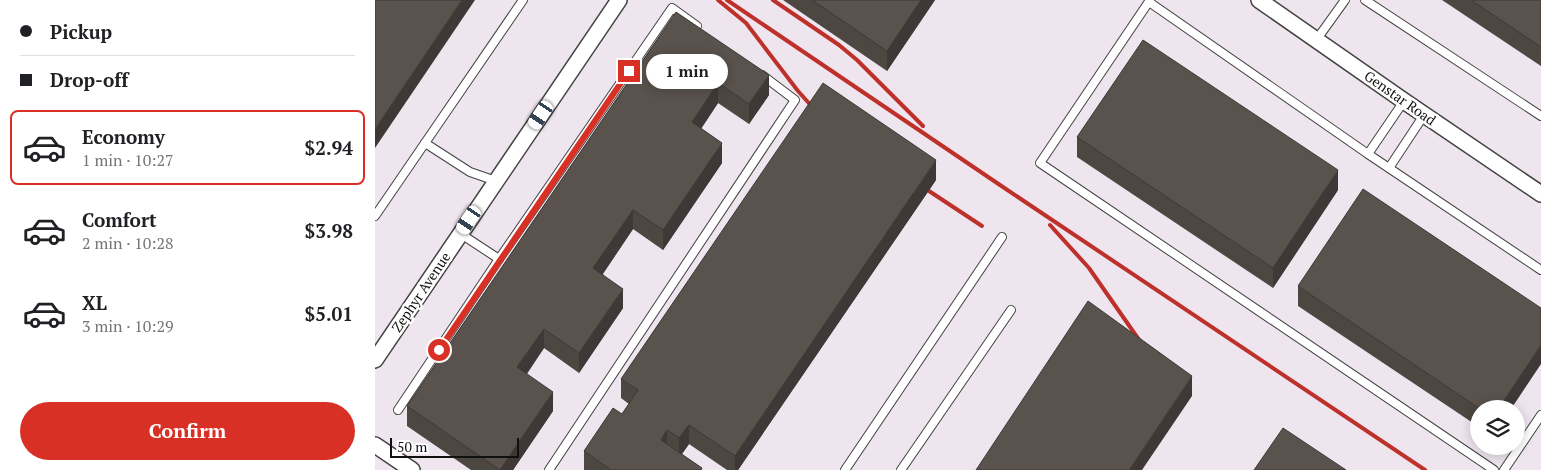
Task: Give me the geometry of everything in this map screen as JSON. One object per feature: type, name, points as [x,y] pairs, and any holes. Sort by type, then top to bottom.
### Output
[{"type":"street","name":"Zephyr Avenue","points":[[375,360],[619,0]]},
{"type":"street","name":"Genstar Road","points":[[1259,0],[1541,194]]},
{"type":"street","points":[[375,445],[412,470]]},
{"type":"lane","points":[[375,216],[523,0]]},
{"type":"lane","points":[[1317,39],[1345,0]]},
{"type":"lane","points":[[1365,0],[1541,116]]},
{"type":"lane","points":[[1495,470],[1039,163],[1149,1],[1368,154],[1541,270]]},
{"type":"lane","points":[[398,410],[499,259],[672,8],[703,31]]},
{"type":"lane","points":[[549,470],[795,100],[757,71]]},
{"type":"lane","points":[[1368,154],[1404,101]]},
{"type":"lane","points":[[1389,168],[1425,115]]},
{"type":"lane","points":[[425,143],[470,172],[496,181]]},
{"type":"lane","points":[[461,234],[499,259]]},
{"type":"lane","points":[[845,470],[1001,237]]},
{"type":"lane","points":[[901,470],[1011,310]]},
{"type":"lane","points":[[1504,470],[1541,415]]},
{"type":"shaded area","points":[[375,0],[1541,0],[1541,470],[375,470]]},
{"type":"building","points":[[375,0],[462,0],[375,129]]},
{"type":"building","points":[[812,0],[921,0],[887,51]]},
{"type":"building","points":[[1471,0],[1541,0],[1541,47]]},
{"type":"building","points":[[676,12],[769,75],[749,104],[718,83],[692,122],[722,143],[663,230],[633,210],[593,268],[623,289],[579,353],[544,329],[517,367],[553,392],[500,470],[407,406]]},
{"type":"building","points":[[1143,40],[1338,170],[1273,268],[1077,137]]},
{"type":"building","points":[[823,83],[936,160],[735,456],[689,425],[679,438],[667,430],[661,440],[702,468],[701,470],[611,470],[584,451],[613,408],[622,414],[638,390],[621,379]]},
{"type":"building","points":[[1363,189],[1541,308],[1541,345],[1504,400],[1470,400],[1470,402],[1298,286]]},
{"type":"building","points":[[1088,301],[1192,376],[1129,470],[976,470]]},
{"type":"building","points":[[1283,428],[1346,470],[1254,470]]},
{"type":"railway","points":[[718,0],[746,23],[798,91],[815,110]]},
{"type":"railway","points":[[727,0],[1425,470]]},
{"type":"railway","points":[[773,0],[839,45],[857,60],[923,126]]},
{"type":"railway","points":[[929,191],[982,226]]},
{"type":"railway","points":[[1050,225],[1089,268],[1144,347]]},
{"type":"route","points":[[439,350],[499,259],[629,71]]}]
